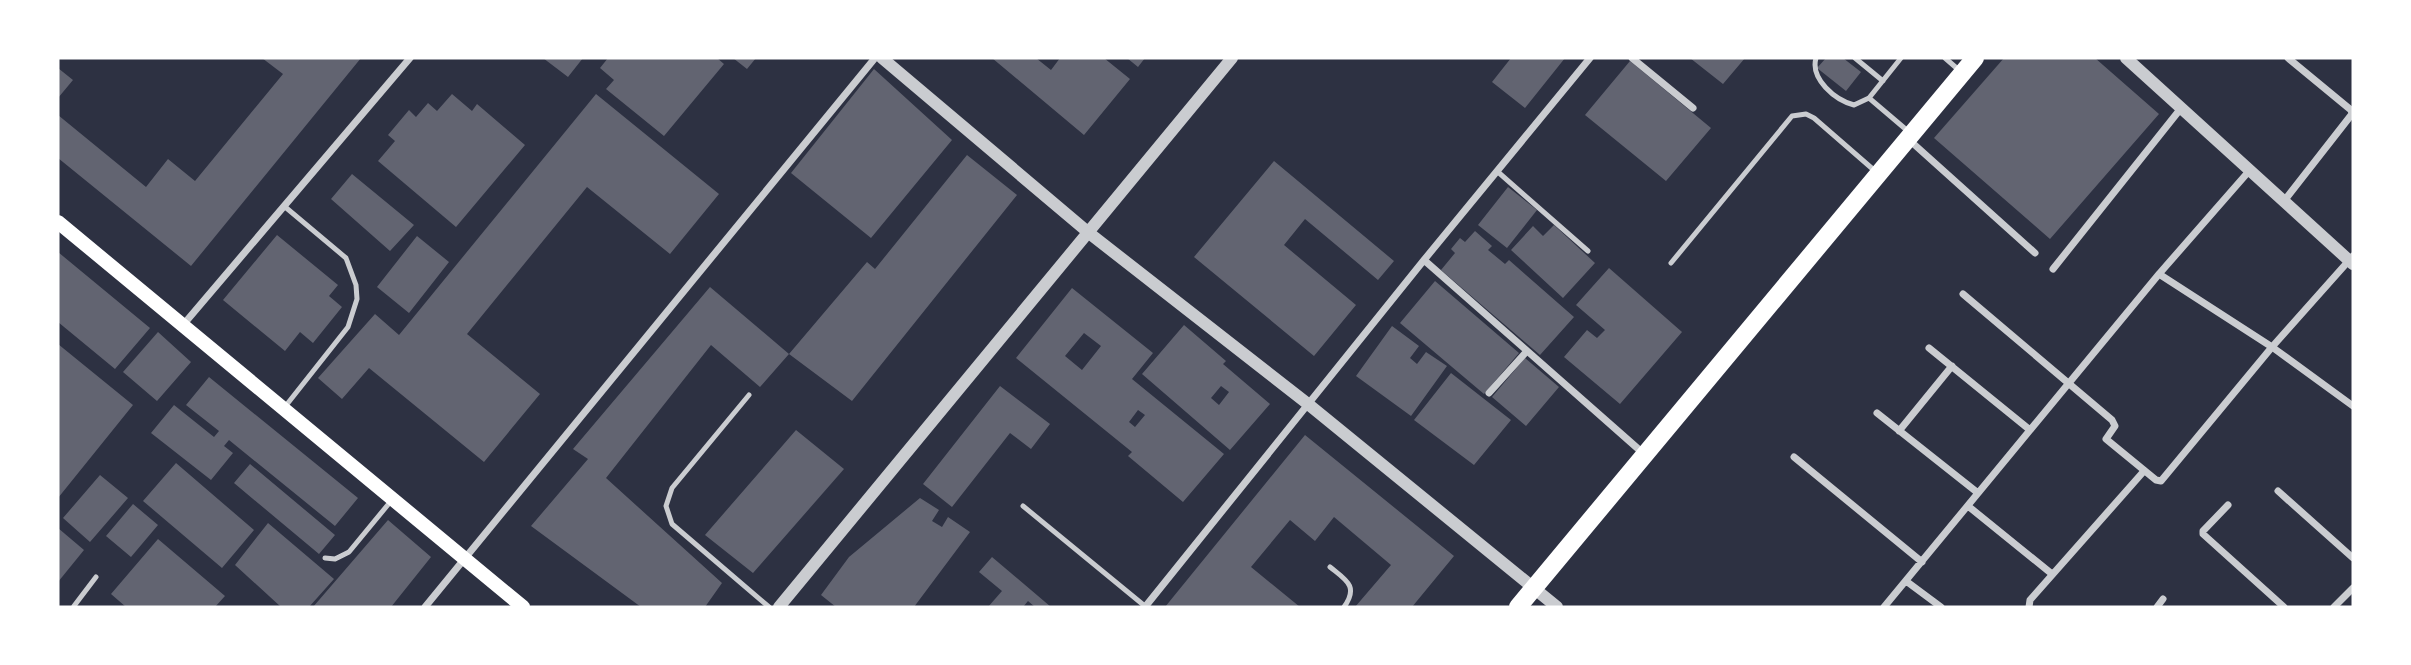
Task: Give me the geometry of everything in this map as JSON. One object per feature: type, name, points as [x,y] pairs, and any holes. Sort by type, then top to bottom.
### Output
[{"type":"main road","points":[[1518,607],[1975,58]]},
{"type":"main road","points":[[58,222],[523,607]]},
{"type":"street","points":[[183,326],[410,58]]},
{"type":"street","points":[[425,607],[875,58]]},
{"type":"street","points":[[881,58],[1089,233],[1308,404],[1557,607]]},
{"type":"street","points":[[779,607],[1233,58]]},
{"type":"street","points":[[1146,607],[1590,58]]},
{"type":"street","points":[[1632,58],[1693,108]]},
{"type":"street","points":[[1963,294],[2112,420],[2115,426],[2106,439],[2144,471],[2161,481],[2272,347],[2352,260],[2126,58]]},
{"type":"street","points":[[2284,201],[2352,114],[2351,110],[2288,58]]},
{"type":"street","points":[[2053,269],[2182,107]]},
{"type":"street","points":[[1909,136],[2035,253]]},
{"type":"street","points":[[1884,607],[2159,274],[2249,170]]},
{"type":"street","points":[[1424,260],[1645,454]]},
{"type":"street","points":[[2159,274],[2272,347],[2353,406]]},
{"type":"street","points":[[1929,348],[2030,430]]},
{"type":"street","points":[[1489,393],[1527,351]]},
{"type":"street","points":[[1899,431],[1952,366]]},
{"type":"street","points":[[1877,414],[1978,494]]},
{"type":"street","points":[[1794,457],[1922,562]]},
{"type":"street","points":[[2029,607],[2030,600],[2144,471]]},
{"type":"street","points":[[2278,491],[2353,558]]},
{"type":"street","points":[[2228,505],[2203,534],[2284,607]]},
{"type":"street","points":[[1968,506],[2052,574]]},
{"type":"street","points":[[1906,581],[1941,607]]},
{"type":"street","points":[[2334,607],[2353,588]]},
{"type":"street","points":[[2157,607],[2163,599]]},
{"type":"lane","points":[[1816,58],[1815,73],[1820,82],[1846,103],[1861,104],[1901,58]]},
{"type":"lane","points":[[1855,58],[1882,82]]},
{"type":"lane","points":[[1945,58],[1962,73]]},
{"type":"lane","points":[[1869,98],[1909,136]]},
{"type":"lane","points":[[1671,263],[1792,116],[1806,114],[1814,118],[1877,173]]},
{"type":"lane","points":[[1498,172],[1588,251]]},
{"type":"lane","points":[[284,206],[346,258],[354,278],[357,299],[348,327],[284,408]]},
{"type":"lane","points":[[749,395],[673,488],[666,506],[672,524],[769,607]]},
{"type":"lane","points":[[325,558],[335,559],[349,552],[393,498]]},
{"type":"lane","points":[[1023,506],[1146,607]]},
{"type":"lane","points":[[1330,567],[1349,583],[1351,597],[1344,607]]},
{"type":"lane","points":[[65,607],[75,607],[96,577]]},
{"type":"building","points":[[262,58],[361,58],[191,266],[58,158],[58,115],[146,187],[168,159],[195,181],[283,74]]},
{"type":"building","points":[[543,58],[583,58],[568,77]]},
{"type":"building","points":[[608,58],[717,58],[724,64],[664,136],[606,89],[614,80],[600,68]]},
{"type":"building","points":[[733,58],[756,58],[747,69]]},
{"type":"building","points":[[992,58],[1036,58],[1051,70],[1060,58],[1104,58],[1130,79],[1084,135]]},
{"type":"building","points":[[1127,58],[1145,58],[1138,67]]},
{"type":"building","points":[[1511,58],[1565,58],[1525,108],[1492,82]]},
{"type":"building","points":[[1690,58],[1745,58],[1723,84]]},
{"type":"building","points":[[1826,58],[1843,58],[1861,72],[1846,91],[1817,68]]},
{"type":"building","points":[[2004,58],[2095,58],[2159,114],[2050,239],[1934,138]]},
{"type":"building","points":[[1630,61],[1711,128],[1666,181],[1585,115]]},
{"type":"building","points":[[58,68],[73,80],[58,98]]},
{"type":"building","points":[[874,69],[952,140],[871,238],[791,173]]},
{"type":"building","points":[[452,94],[472,111],[477,104],[525,145],[456,227],[378,161],[395,141],[388,135],[409,110],[416,117],[428,103],[437,111]]},
{"type":"building","points":[[596,94],[719,194],[670,254],[587,187],[467,334],[540,394],[484,462],[369,368],[342,399],[318,378],[375,314],[399,335]]},
{"type":"building","points":[[967,155],[1017,195],[852,401],[789,354],[867,262],[875,269]]},
{"type":"building","points":[[1274,161],[1394,261],[1378,280],[1305,219],[1284,245],[1356,305],[1314,356],[1194,257]]},
{"type":"building","points":[[352,174],[414,225],[390,251],[331,199]]},
{"type":"building","points":[[1508,187],[1537,210],[1507,248],[1478,225]]},
{"type":"building","points":[[1554,225],[1595,263],[1563,298],[1511,250],[1533,226],[1543,236]]},
{"type":"building","points":[[1475,231],[1492,246],[1488,250],[1505,264],[1509,260],[1574,317],[1540,355],[1441,270],[1455,253],[1451,249],[1460,238],[1465,242]]},
{"type":"building","points":[[277,235],[338,285],[329,296],[342,307],[313,343],[300,332],[285,351],[223,300]]},
{"type":"building","points":[[417,236],[449,262],[409,313],[377,287]]},
{"type":"building","points":[[58,252],[150,328],[115,369],[58,322]]},
{"type":"building","points":[[1609,268],[1682,332],[1620,404],[1564,357],[1587,330],[1597,338],[1605,330],[1576,305]]},
{"type":"building","points":[[1435,281],[1519,353],[1484,394],[1400,323]]},
{"type":"building","points":[[710,287],[789,354],[760,387],[711,345],[606,478],[722,583],[705,607],[641,607],[531,526],[588,459],[573,449]]},
{"type":"building","points":[[1072,288],[1153,353],[1132,379],[1224,454],[1183,502],[1128,456],[1132,452],[1016,358]],"holes":[[[1084,333],[1101,346],[1082,370],[1065,356]],[[1138,410],[1145,415],[1135,427],[1129,422]]]},
{"type":"building","points":[[1184,325],[1226,361],[1223,364],[1270,404],[1230,450],[1142,374]],"holes":[[[1221,386],[1229,392],[1219,405],[1211,398]]]},
{"type":"building","points":[[1392,326],[1419,346],[1410,358],[1417,364],[1426,352],[1447,366],[1411,416],[1356,376]]},
{"type":"building","points":[[158,332],[191,362],[157,401],[123,372]]},
{"type":"building","points":[[58,344],[133,405],[58,498]]},
{"type":"building","points":[[1525,358],[1559,387],[1526,426],[1492,397]]},
{"type":"building","points":[[1451,373],[1511,420],[1474,465],[1414,420]]},
{"type":"building","points":[[209,377],[358,498],[335,526],[229,440],[224,446],[233,453],[211,480],[151,433],[174,405],[214,437],[219,431],[186,405]]},
{"type":"building","points":[[1000,386],[1050,424],[1031,449],[1010,433],[952,507],[923,484]]},
{"type":"building","points":[[796,430],[844,469],[753,573],[705,535]]},
{"type":"building","points":[[1305,435],[1454,556],[1412,607],[1355,607],[1391,565],[1334,517],[1315,541],[1290,520],[1251,567],[1300,607],[1165,607]]},
{"type":"building","points":[[176,463],[254,530],[222,568],[143,501]]},
{"type":"building","points":[[250,464],[335,535],[319,554],[234,483]]},
{"type":"building","points":[[100,475],[128,498],[90,542],[63,518]]},
{"type":"building","points":[[920,498],[939,510],[932,521],[942,527],[948,517],[970,532],[914,607],[836,607],[821,595],[849,557]]},
{"type":"building","points":[[133,504],[158,525],[131,557],[106,536]]},
{"type":"building","points":[[388,520],[431,557],[391,607],[313,607]]},
{"type":"building","points":[[268,523],[334,579],[309,607],[281,607],[235,565]]},
{"type":"building","points":[[58,528],[84,550],[58,582]]},
{"type":"building","points":[[158,539],[225,596],[215,607],[126,607],[111,594]]},
{"type":"building","points":[[992,557],[1051,607],[1035,607],[1028,601],[1023,607],[988,607],[1002,591],[979,572]]}]
